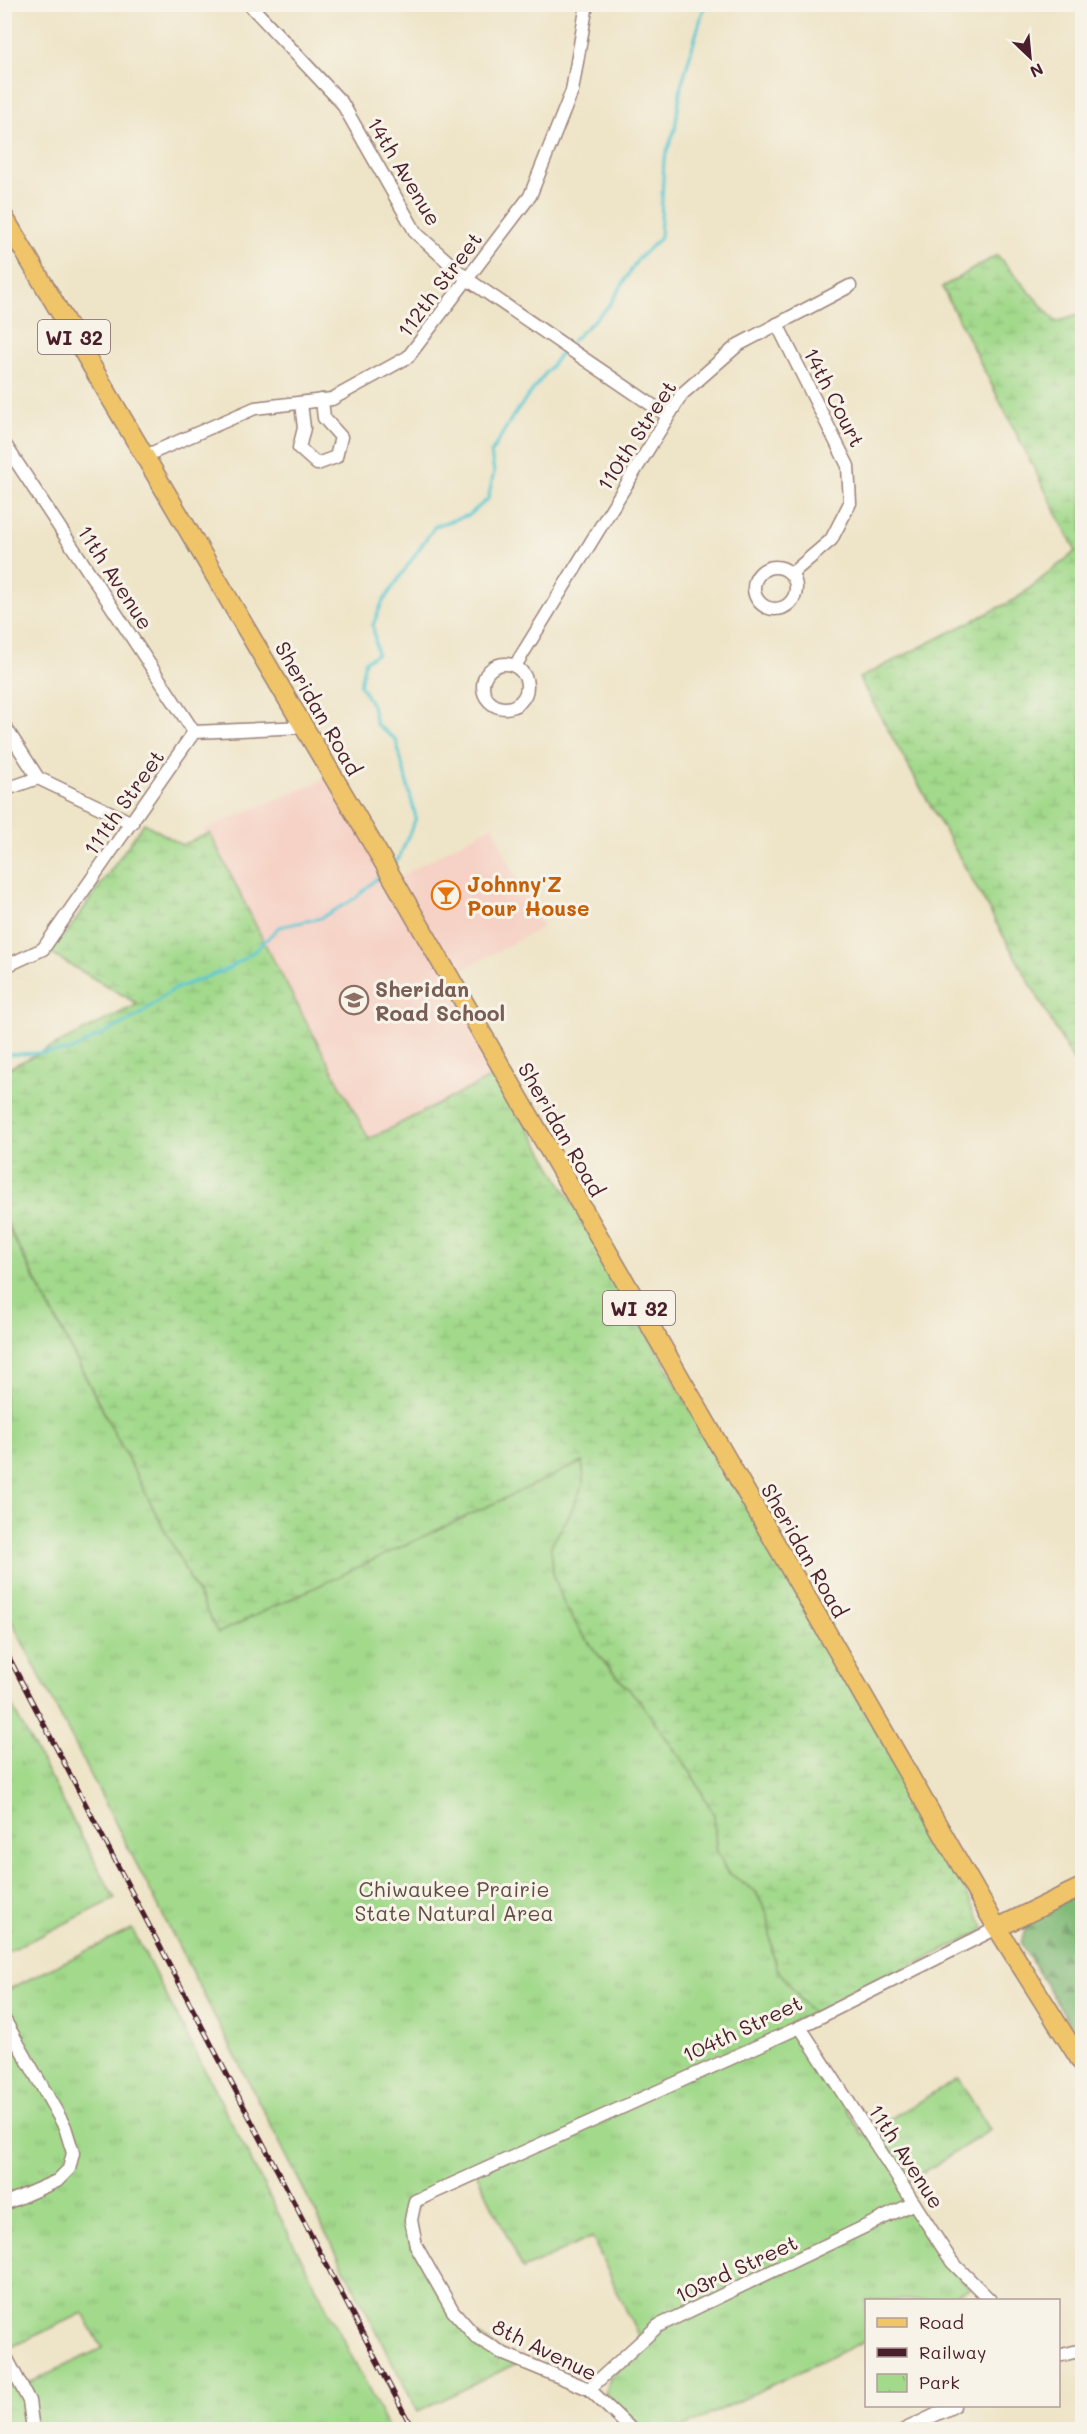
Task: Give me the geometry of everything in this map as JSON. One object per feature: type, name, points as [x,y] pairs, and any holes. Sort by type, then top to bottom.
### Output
[{"type":"main road","name":"Sheridan Road","points":[[4,217],[305,727],[997,1928],[1083,2063]]},
{"type":"main road","name":"104th Street","points":[[997,1928],[1083,1887]]},
{"type":"street","name":"14th Avenue","points":[[249,4],[342,103],[416,233],[467,279],[668,416]]},
{"type":"street","name":"112th Street","points":[[145,456],[255,408],[332,399],[408,357],[530,196],[572,91],[587,4]]},
{"type":"street","name":"110th Street","points":[[514,666],[682,394],[738,345],[850,286]]},
{"type":"street","name":"14th Court","points":[[777,324],[848,466],[850,503],[831,540],[791,574]]},
{"type":"street","points":[[301,403],[304,428],[300,448],[317,464],[336,457],[341,437],[324,418],[322,400]]},
{"type":"street","name":"11th Avenue","points":[[4,443],[194,732]]},
{"type":"street","points":[[4,725],[38,778],[132,823]]},
{"type":"street","points":[[194,732],[305,727]]},
{"type":"street","name":"111th Street","points":[[4,967],[43,949],[194,732]]},
{"type":"street","points":[[4,790],[38,778]]},
{"type":"street","name":"104th Street","points":[[415,2201],[800,2027],[997,1928]]},
{"type":"street","points":[[4,2019],[65,2127],[73,2147],[72,2162],[57,2181],[4,2204]]},
{"type":"street","name":"11th Avenue","points":[[800,2027],[952,2262],[988,2299]]},
{"type":"street","name":"8th Avenue","points":[[415,2201],[411,2220],[416,2246],[453,2311],[476,2337],[504,2354],[589,2389],[632,2430]]},
{"type":"street","name":"103rd Street","points":[[589,2389],[658,2326],[914,2203]]},
{"type":"street","points":[[1060,2356],[1083,2350]]},
{"type":"street","points":[[4,2353],[29,2402],[33,2430]]},
{"type":"street","points":[[904,2430],[952,2407]]},
{"type":"shaded area","points":[[333,776],[394,880],[493,825],[505,855],[543,927],[449,977],[516,1094],[369,1139],[203,830]]},
{"type":"green space","points":[[997,255],[1056,322],[1082,314],[1082,1076],[859,678],[1016,599],[1076,551],[942,287]]},
{"type":"green space","points":[[144,823],[182,845],[210,833],[265,944],[369,1139],[498,1074],[930,1824],[984,1927],[982,1932],[812,2014],[777,1969],[772,1952],[768,1915],[755,1891],[727,1872],[716,1849],[714,1815],[691,1773],[639,1700],[607,1666],[582,1634],[564,1604],[553,1573],[550,1545],[569,1516],[584,1482],[582,1462],[218,1634],[5,1220],[5,1070],[138,1004],[48,952],[68,931]]},
{"type":"green space","name":"Chiwaukee Prairie State Natural Area","points":[[4,1220],[218,1633],[582,1462],[584,1482],[569,1516],[551,1545],[553,1573],[564,1604],[582,1634],[607,1666],[639,1700],[691,1773],[714,1815],[716,1849],[727,1872],[755,1891],[768,1915],[772,1952],[777,1969],[812,2014],[793,2024],[863,2135],[958,2078],[990,2130],[899,2188],[952,2268],[970,2288],[947,2299],[865,2299],[865,2340],[680,2429],[639,2429],[605,2393],[614,2373],[643,2346],[592,2237],[523,2269],[475,2170],[426,2193],[406,2222],[407,2235],[454,2317],[517,2363],[418,2412],[5,1608]]},
{"type":"green space","points":[[5,1693],[115,1899],[4,1953]]},
{"type":"green space","points":[[1082,1890],[1082,2043],[1021,1944],[1027,1922]]},
{"type":"green space","points":[[132,1929],[389,2429],[5,2429],[4,2360],[19,2388],[102,2348],[83,2313],[5,2350],[5,2208],[15,2203],[4,2183],[5,1991]]},
{"type":"waterway","points":[[572,341],[609,306],[638,259],[660,238],[664,160],[675,129],[681,86],[705,4]]},
{"type":"waterway","points":[[394,863],[399,858],[416,818],[396,740],[376,724],[372,705],[360,685],[365,661],[377,654],[373,625],[382,603],[435,526],[469,515],[488,499],[494,472],[491,453],[513,416],[561,353]]},
{"type":"waterway","points":[[4,1055],[70,1051],[138,1016],[172,990],[228,969],[256,950],[279,927],[321,918],[356,898],[380,875]]},
{"type":"railway","points":[[4,1648],[413,2430]]},
{"type":"place","name":"Johnny'Z Pour House","points":[[446,895]]},
{"type":"place","name":"Sheridan Road School","points":[[354,1000]]}]
